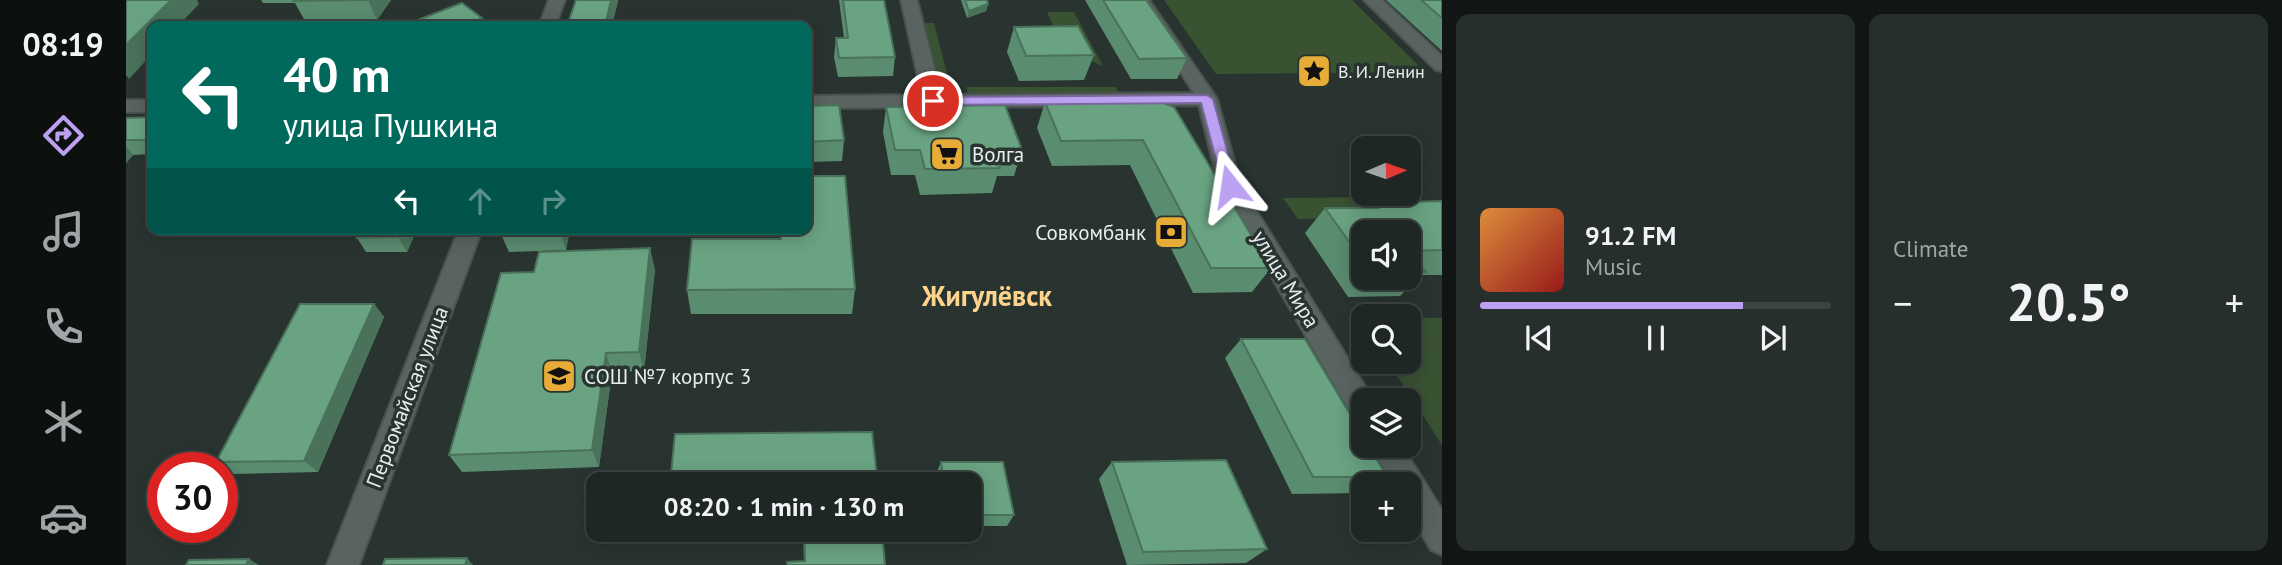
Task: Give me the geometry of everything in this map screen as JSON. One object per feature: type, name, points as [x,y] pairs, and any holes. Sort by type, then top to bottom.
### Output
[{"type":"street","points":[[549,21],[557,0]]},
{"type":"street","points":[[909,0],[933,101]]},
{"type":"street","name":"улица Мира","points":[[1141,0],[1207,99],[1230,186],[1351,388]]},
{"type":"street","points":[[1372,0],[1442,66]]},
{"type":"street","points":[[812,102],[1207,99]]},
{"type":"street","points":[[126,106],[147,106]]},
{"type":"street","name":"Первомайская улица","points":[[342,565],[469,235]]},
{"type":"street","points":[[1394,458],[1442,539]]},
{"type":"green space","points":[[1164,0],[1352,0],[1425,72],[1216,74]]},
{"type":"green space","points":[[1047,12],[1074,12],[1103,66],[1064,49]]},
{"type":"green space","points":[[923,23],[934,23],[949,81],[937,81]]},
{"type":"green space","points":[[966,87],[1116,87],[1120,96],[969,96]]},
{"type":"green space","points":[[1351,197],[1351,206],[1390,206],[1399,217],[1298,219],[1283,198]]},
{"type":"green space","points":[[1421,318],[1442,318],[1442,445],[1421,413],[1421,388],[1405,388],[1396,374],[1421,374]]},
{"type":"building","points":[[126,0],[171,0],[147,21],[126,45]]},
{"type":"building","points":[[295,0],[368,0],[294,1]]},
{"type":"building","points":[[576,0],[611,0],[606,21],[569,21]]},
{"type":"building","points":[[843,0],[884,0],[895,57],[839,58],[836,38],[848,38]]},
{"type":"building","points":[[965,0],[987,0],[988,4],[969,11]]},
{"type":"building","points":[[1103,0],[1146,0],[1187,58],[1139,59]]},
{"type":"building","points":[[1421,0],[1442,0],[1442,18]]},
{"type":"building","points":[[462,3],[482,18],[475,21],[415,21]]},
{"type":"building","points":[[1078,26],[1094,55],[1026,56],[1014,27]]},
{"type":"building","points":[[1158,101],[1174,107],[1271,268],[1211,268],[1143,140],[1061,141],[1045,102]]},
{"type":"building","points":[[839,105],[844,140],[812,142],[812,106]]},
{"type":"building","points":[[1005,105],[1022,150],[994,151],[1000,168],[925,169],[920,150],[895,150],[886,107]]},
{"type":"building","points":[[147,117],[147,140],[126,140],[126,118]]},
{"type":"building","points":[[812,176],[845,176],[855,289],[687,290],[692,239],[781,239],[781,235],[812,235]]},
{"type":"building","points":[[1442,201],[1442,250],[1421,251],[1421,220],[1351,220],[1351,244],[1325,208],[1421,206],[1421,202]]},
{"type":"building","points":[[358,235],[399,235],[398,237],[357,238]]},
{"type":"building","points":[[650,248],[639,352],[606,353],[592,450],[449,455],[501,273],[534,272],[539,252]]},
{"type":"building","points":[[300,304],[374,304],[304,461],[238,462],[238,452],[221,452]]},
{"type":"building","points":[[1241,339],[1305,339],[1351,416],[1351,458],[1376,458],[1384,472],[1351,472],[1351,477],[1313,477]]},
{"type":"building","points":[[872,432],[877,472],[671,472],[675,434]]},
{"type":"building","points":[[1226,460],[1267,549],[1143,552],[1112,462]]},
{"type":"building","points":[[941,462],[1003,462],[1014,515],[982,515],[982,472],[942,472]]},
{"type":"building","points":[[804,542],[883,542],[885,565],[788,565],[787,562],[805,561]]},
{"type":"building","points":[[467,558],[465,565],[383,565],[385,559]]},
{"type":"building","points":[[249,559],[246,565],[186,565],[189,560]]},
{"type":"place","name":"В. И. Ленин","points":[[1314,71]]},
{"type":"place","name":"Волга","points":[[947,154]]},
{"type":"place","name":"Совкомбанк","points":[[1171,232]]},
{"type":"place","name":"СОШ №7 корпус 3","points":[[559,376]]},
{"type":"district","name":"Жигулёвск","points":[[987,295]]},
{"type":"route","points":[[933,101],[1207,99],[1230,186]]}]
